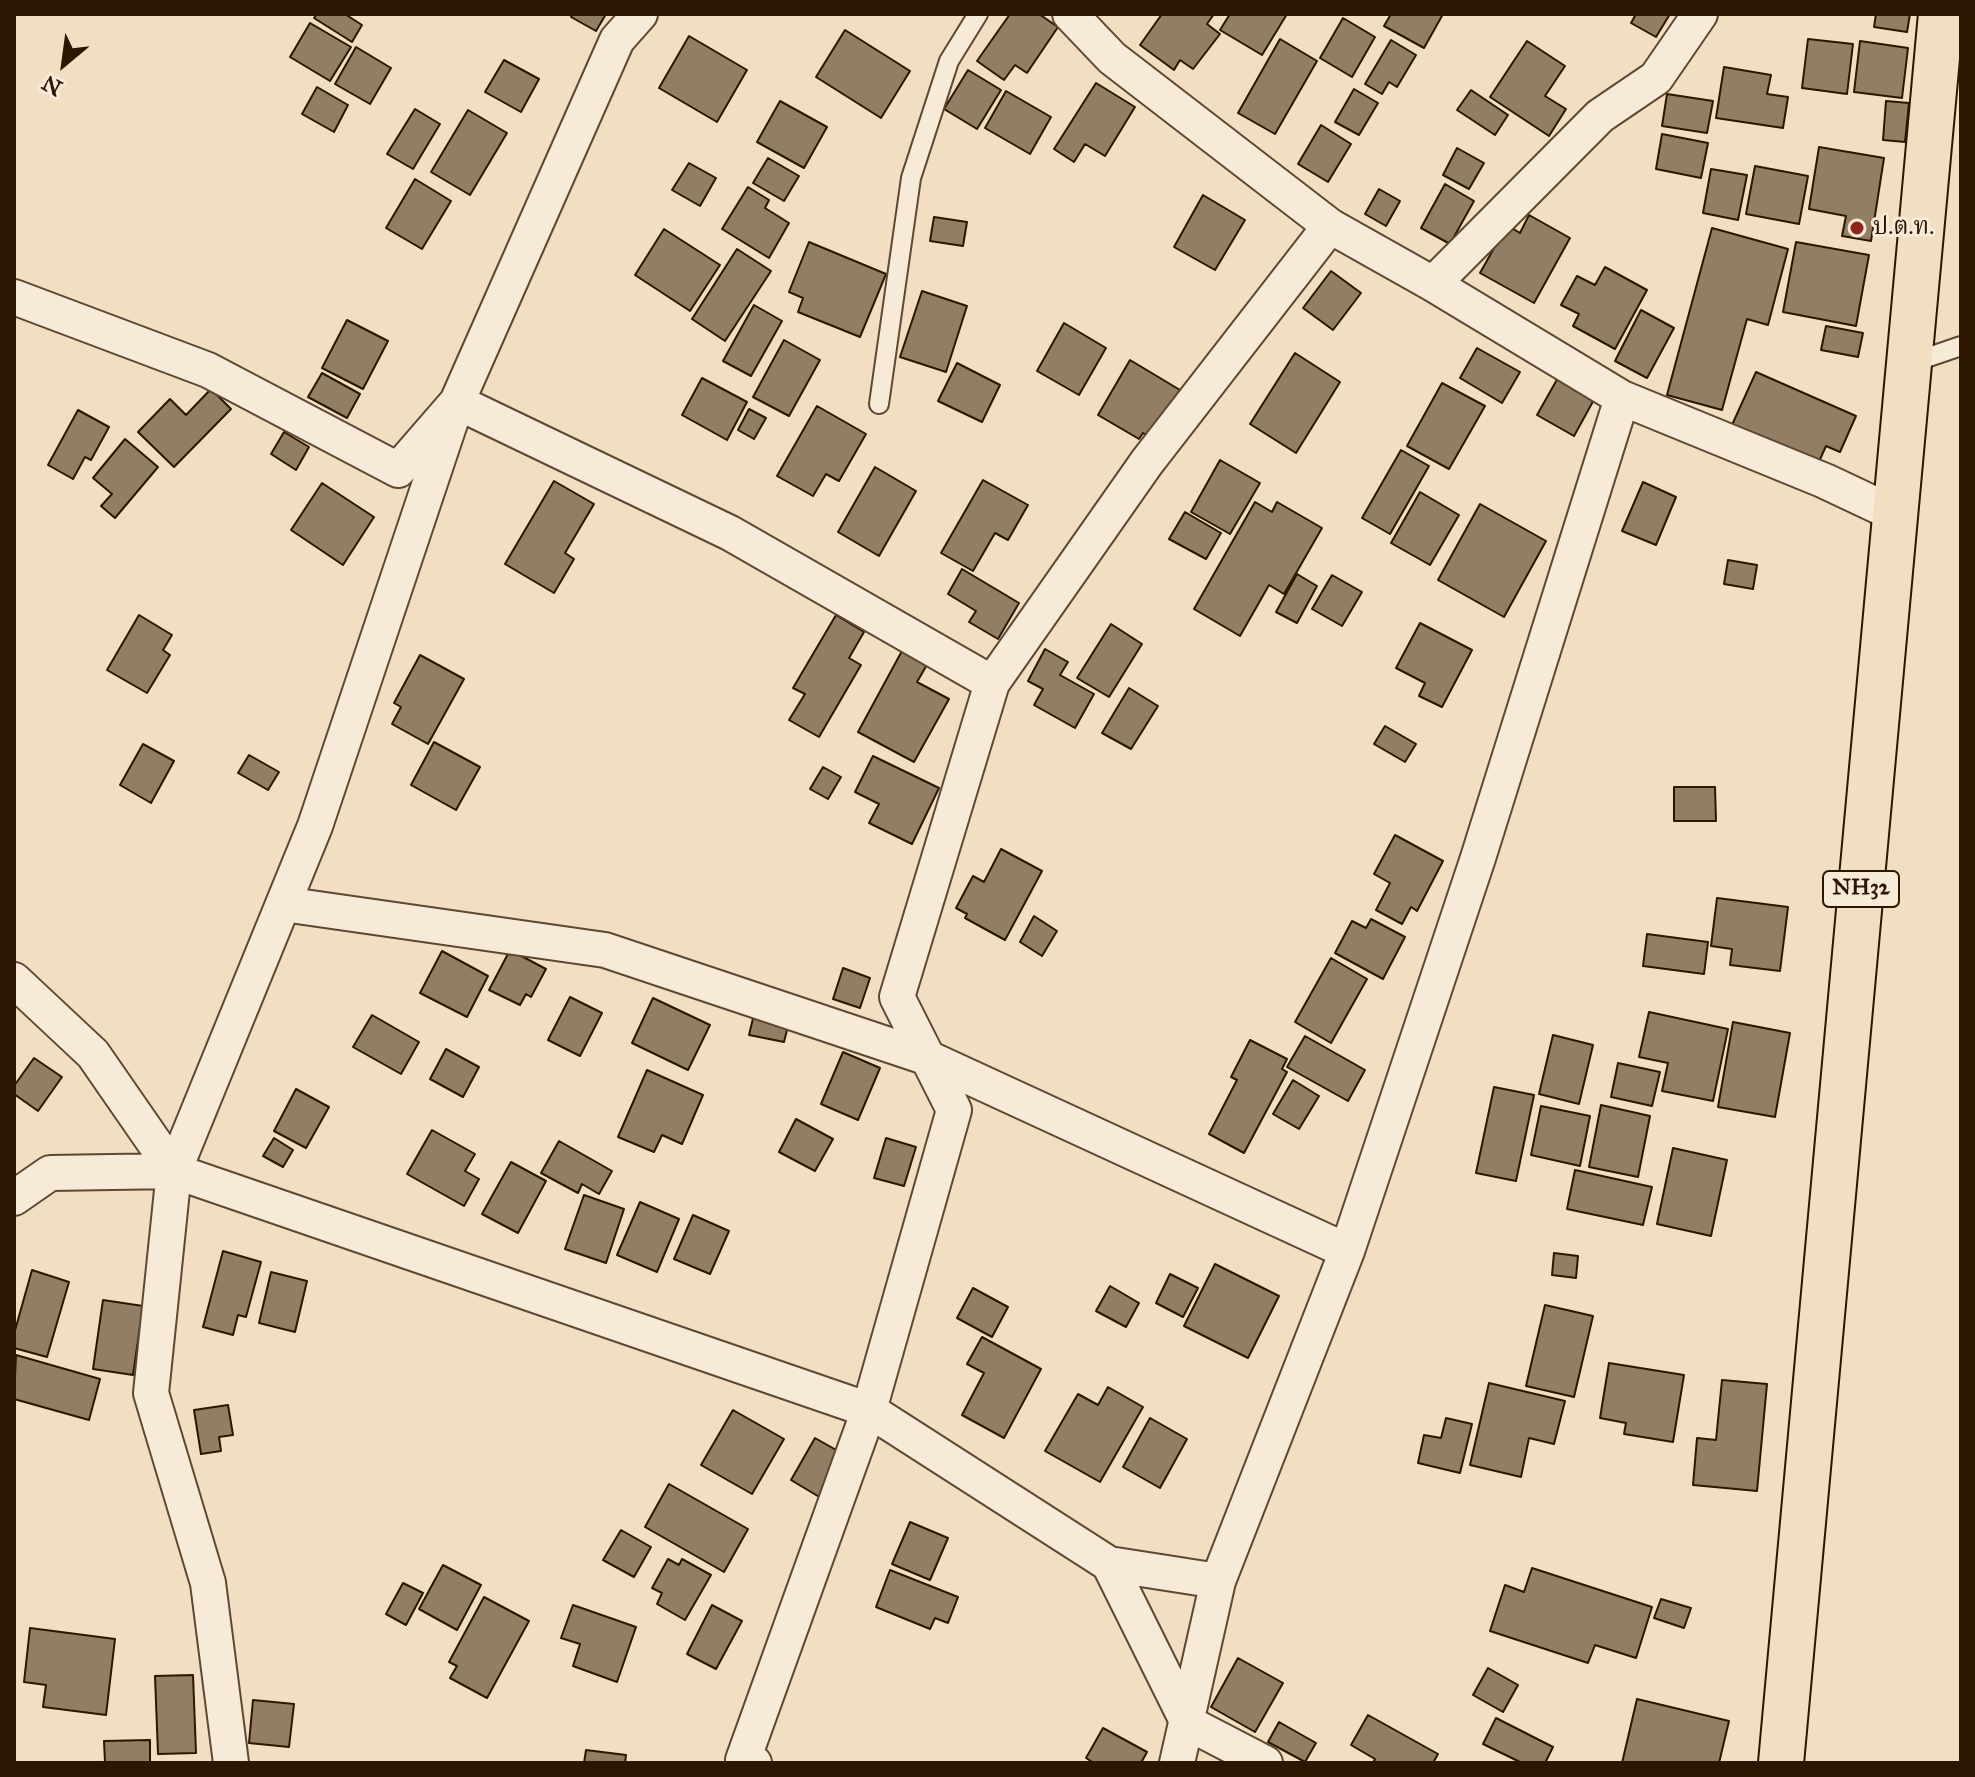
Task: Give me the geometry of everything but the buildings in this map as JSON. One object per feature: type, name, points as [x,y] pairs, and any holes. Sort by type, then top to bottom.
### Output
[{"type":"highway","name":"NH32","points":[[1781,1763],[1941,14]]},
{"type":"street","points":[[231,1763],[208,1583],[151,1393],[174,1171],[315,826],[457,402],[617,40],[640,14]]},
{"type":"street","points":[[1070,14],[1112,58],[1330,226],[1622,398],[1825,481],[1895,514]]},
{"type":"street","points":[[1433,284],[1600,116],[1656,78],[1700,14]]},
{"type":"street","points":[[754,1763],[743,1760],[869,1410],[954,1110],[897,997],[992,683],[1147,462],[1330,226]]},
{"type":"street","points":[[14,297],[208,370],[398,470],[457,402]]},
{"type":"street","points":[[1177,1763],[1218,1581],[1347,1251],[1478,858],[1622,398]]},
{"type":"street","points":[[457,402],[730,533],[992,683]]},
{"type":"street","points":[[283,904],[605,950],[928,1058],[1347,1251]]},
{"type":"street","points":[[14,980],[93,1054],[174,1171]]},
{"type":"street","points":[[14,1198],[50,1173],[174,1171],[869,1410],[1109,1564],[1218,1581]]},
{"type":"street","points":[[1109,1564],[1188,1723],[1265,1763]]},
{"type":"lane","points":[[879,404],[911,178],[949,61],[978,14]]},
{"type":"lane","points":[[1909,364],[1961,346]]},
{"type":"place","name":"ป.ต.ท.","points":[[1857,228]]}]
